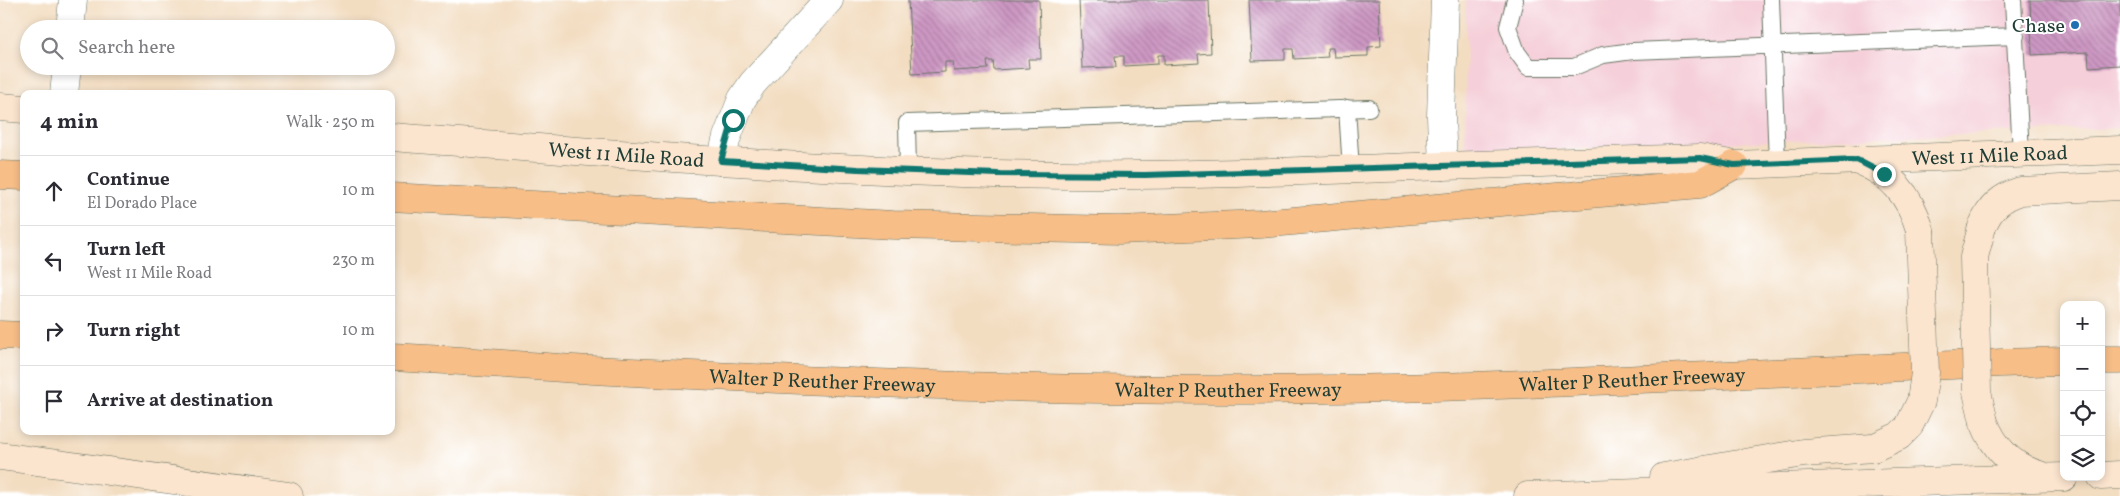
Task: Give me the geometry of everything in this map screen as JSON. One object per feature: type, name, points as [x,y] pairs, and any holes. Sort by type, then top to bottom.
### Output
[{"type":"highway","points":[[395,198],[893,225],[1119,230],[1260,224],[1700,184],[1734,165]]},
{"type":"highway","points":[[0,175],[20,176]]},
{"type":"highway","points":[[0,334],[20,336]]},
{"type":"highway","name":"Walter P Reuther Freeway","points":[[395,357],[806,380],[1090,389],[1330,389],[1460,386],[2060,361]]},
{"type":"highway","points":[[2105,360],[2120,360]]},
{"type":"main road","points":[[0,107],[20,109]]},
{"type":"main road","name":"West 11 Mile Road","points":[[395,137],[721,161],[998,174],[1145,175],[1700,158],[1734,165],[2120,150]]},
{"type":"main road","points":[[1561,495],[1803,453],[1872,448],[1899,436],[1909,426],[1921,401],[1925,373],[1920,230],[1912,208],[1896,183],[1872,166],[1857,160]]},
{"type":"main road","points":[[2056,478],[2031,473],[2008,458],[1992,438],[1984,422],[1977,392],[1974,257],[1987,214],[1996,203],[2006,196],[2021,191],[2120,186]]},
{"type":"main road","points":[[0,456],[289,496]]},
{"type":"main road","points":[[2105,476],[2120,475]]},
{"type":"main road","points":[[1528,496],[2056,478]]},
{"type":"street","points":[[71,20],[73,0]]},
{"type":"street","points":[[721,161],[729,131],[742,99],[753,83],[829,0]]},
{"type":"street","points":[[1443,166],[1441,116],[1445,0]]},
{"type":"street","points":[[64,90],[66,75]]},
{"type":"lane","points":[[1515,0],[1508,27],[1517,52],[1528,67],[1574,67],[1602,55],[1633,51],[2016,36]]},
{"type":"lane","points":[[1771,0],[1778,163]]},
{"type":"lane","points":[[2013,0],[2021,154]]},
{"type":"lane","points":[[1347,108],[1351,170]]},
{"type":"lane","points":[[908,171],[907,123],[1369,108]]},
{"type":"shaded area","points":[[1466,0],[2120,0],[2120,128],[1465,153]]},
{"type":"building","points":[[908,0],[1039,0],[1041,59],[1028,59],[1029,68],[994,70],[993,61],[987,61],[988,69],[954,71],[953,62],[945,62],[945,72],[912,74]]},
{"type":"building","points":[[1079,0],[1209,0],[1211,53],[1198,54],[1199,63],[1164,65],[1164,55],[1158,55],[1158,64],[1124,66],[1124,56],[1115,56],[1116,67],[1082,68]]},
{"type":"building","points":[[1249,0],[1379,0],[1381,46],[1368,47],[1368,56],[1334,57],[1333,48],[1327,48],[1328,57],[1294,59],[1293,49],[1285,49],[1285,60],[1252,61]]},
{"type":"building","name":"Chase","points":[[2030,0],[2120,0],[2120,65],[2089,67],[2088,52],[2032,55]]},
{"type":"place","name":"Chase","points":[[2075,25]]},
{"type":"route","points":[[733,120],[721,161],[858,169],[998,174],[1145,175],[1700,158],[1734,165],[1857,160],[1872,166],[1884,174]]}]
